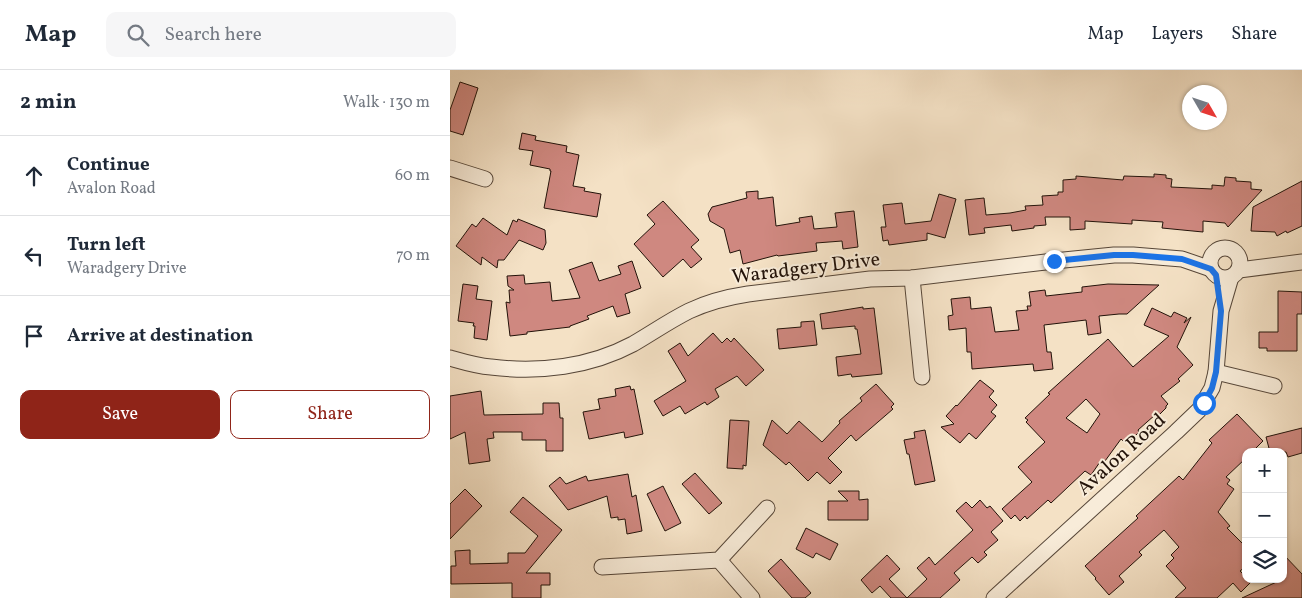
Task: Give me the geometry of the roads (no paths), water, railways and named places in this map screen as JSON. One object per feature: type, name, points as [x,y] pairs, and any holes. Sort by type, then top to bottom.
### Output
[{"type":"street","points":[[450,168],[486,179]]},
{"type":"street","points":[[1236,267],[1232,248],[1222,247],[1214,252],[1210,260],[1213,272],[1223,278],[1236,267],[1302,262]]},
{"type":"street","name":"Waradgery Drive","points":[[450,358],[484,366],[510,369],[557,368],[590,360],[619,350],[690,311],[729,297],[870,280],[912,278],[1114,255],[1182,259],[1214,252]]},
{"type":"street","name":"Waradgery Drive","points":[[1182,259],[1213,272]]},
{"type":"street","name":"Avalon Road","points":[[994,598],[1192,418],[1204,403],[1215,380],[1221,311],[1236,267]]},
{"type":"street","name":"Avalon Road","points":[[1213,272],[1221,311]]},
{"type":"street","points":[[912,278],[922,377]]},
{"type":"street","points":[[1216,372],[1274,386]]},
{"type":"street","points":[[602,567],[719,560],[767,508]]},
{"type":"street","points":[[719,560],[752,598]]}]
